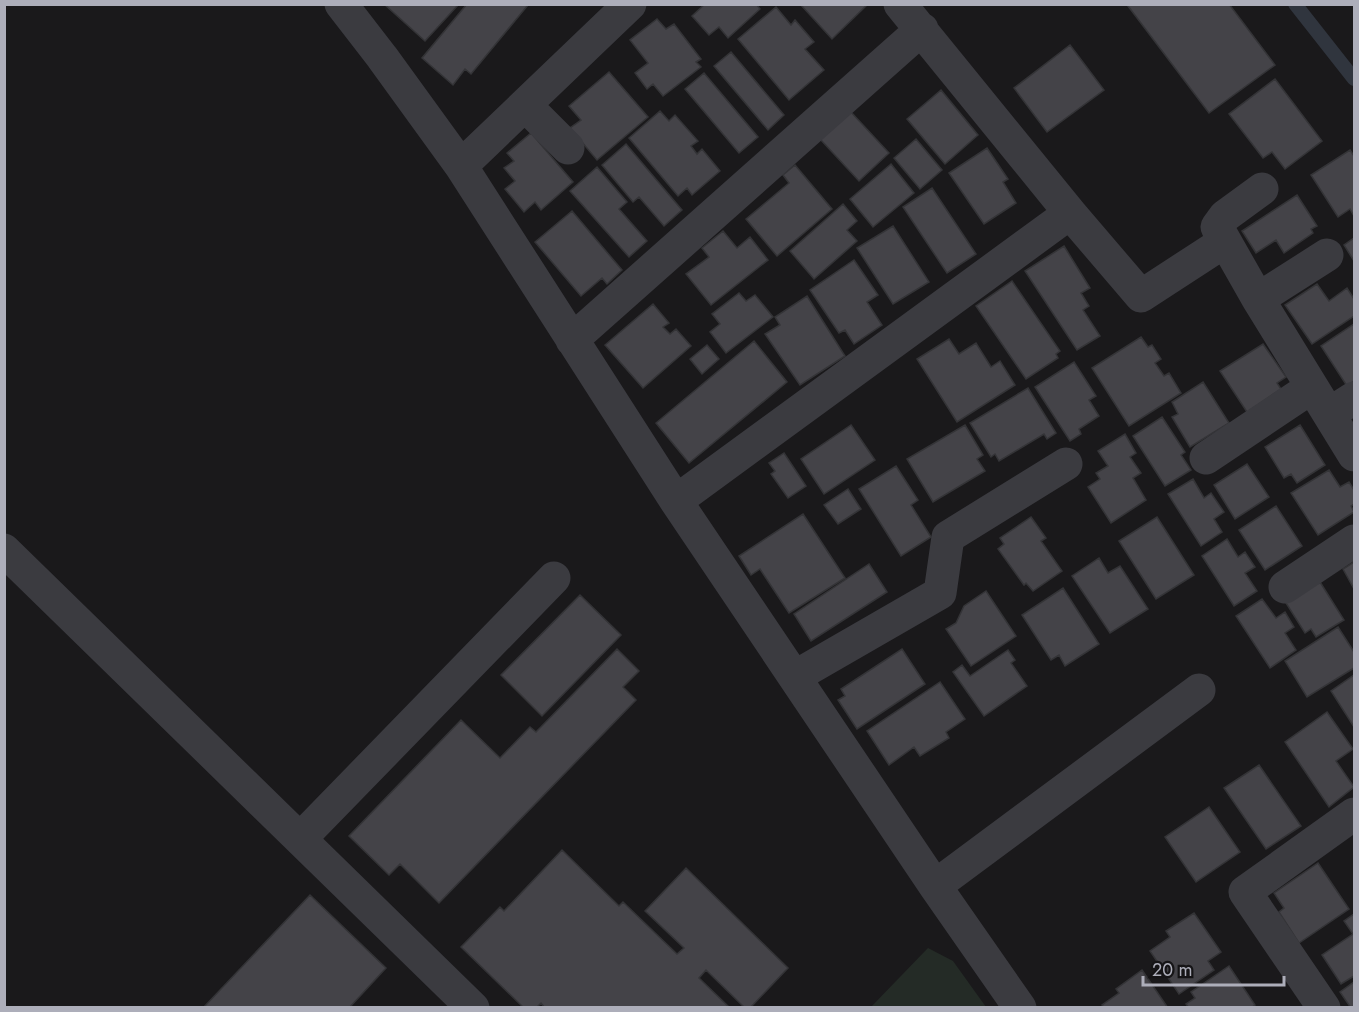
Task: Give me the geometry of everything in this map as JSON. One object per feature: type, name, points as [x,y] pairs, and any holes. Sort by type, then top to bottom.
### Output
[{"type":"street","points":[[341,4],[461,166],[676,501],[796,676],[935,886],[1020,1008]]},
{"type":"street","points":[[461,166],[630,4]]},
{"type":"street","points":[[900,4],[1070,213],[1141,296],[1224,242]]},
{"type":"street","points":[[572,340],[922,29]]},
{"type":"street","points":[[525,105],[568,148]]},
{"type":"street","points":[[1262,189],[1225,216],[1217,227],[1312,387],[1342,406],[1354,455]]},
{"type":"street","points":[[676,501],[1070,213]]},
{"type":"street","points":[[1258,299],[1327,255]]},
{"type":"street","points":[[1206,458],[1312,387]]},
{"type":"street","points":[[796,676],[940,593],[948,537],[1066,464]]},
{"type":"street","points":[[1285,587],[1354,541]]},
{"type":"street","points":[[4,550],[472,1008]]},
{"type":"street","points":[[300,839],[554,578]]},
{"type":"street","points":[[935,886],[1199,690]]},
{"type":"street","points":[[1324,1008],[1245,892],[1354,814]]},
{"type":"shaded area","points":[[928,948],[953,961],[986,1007],[871,1007]]},
{"type":"building","points":[[384,4],[459,4],[425,41]]},
{"type":"building","points":[[467,4],[528,5],[471,74],[465,69],[453,85],[422,58]]},
{"type":"building","points":[[705,4],[756,4],[760,9],[728,38],[719,27],[709,35],[692,16]]},
{"type":"building","points":[[800,4],[868,4],[832,39]]},
{"type":"building","points":[[1130,4],[1229,4],[1275,65],[1209,113],[1128,6]]},
{"type":"building","points":[[776,7],[791,25],[795,20],[814,42],[805,49],[824,70],[789,100],[738,39]]},
{"type":"building","points":[[657,19],[666,29],[674,24],[701,59],[696,62],[701,67],[663,96],[653,84],[647,89],[635,73],[648,63],[630,40]]},
{"type":"building","points":[[1070,45],[1104,90],[1047,132],[1014,88]]},
{"type":"building","points":[[731,52],[784,115],[768,130],[714,66]]},
{"type":"building","points":[[609,72],[648,117],[597,160],[570,128],[581,120],[569,106]]},
{"type":"building","points":[[704,73],[758,137],[739,153],[685,89]]},
{"type":"building","points":[[1275,79],[1322,141],[1285,169],[1272,152],[1263,158],[1229,114]]},
{"type":"building","points":[[941,90],[978,135],[945,164],[907,119]]},
{"type":"building","points":[[660,111],[669,121],[675,115],[698,141],[691,146],[697,154],[702,149],[720,171],[692,195],[687,188],[678,196],[629,138]]},
{"type":"building","points":[[850,111],[889,153],[859,181],[820,139]]},
{"type":"building","points":[[531,133],[573,182],[541,210],[535,202],[524,212],[505,189],[515,181],[504,168],[514,161],[507,153]]},
{"type":"building","points":[[916,139],[942,170],[920,189],[894,158]]},
{"type":"building","points":[[626,144],[682,210],[664,226],[639,197],[633,202],[602,165]]},
{"type":"building","points":[[987,148],[1008,179],[1003,182],[1016,203],[984,224],[949,173]]},
{"type":"building","points":[[1350,150],[1354,156],[1354,216],[1350,209],[1338,217],[1311,175]]},
{"type":"building","points":[[891,164],[914,193],[873,227],[850,199]]},
{"type":"building","points":[[795,165],[832,209],[777,256],[746,219],[789,183],[783,175]]},
{"type":"building","points":[[597,167],[627,202],[619,209],[647,241],[629,257],[570,191]]},
{"type":"building","points":[[932,188],[976,254],[947,273],[903,207]]},
{"type":"building","points":[[1297,195],[1317,226],[1311,229],[1313,233],[1284,253],[1276,240],[1256,253],[1242,231]]},
{"type":"building","points":[[843,204],[857,221],[847,230],[857,241],[814,279],[790,251]]},
{"type":"building","points":[[572,211],[622,270],[607,284],[602,278],[581,296],[535,242]]},
{"type":"building","points":[[893,226],[929,282],[893,304],[857,248]]},
{"type":"building","points":[[723,231],[737,248],[750,237],[768,260],[711,305],[686,274],[709,257],[702,248]]},
{"type":"building","points":[[1354,238],[1354,261],[1344,245]]},
{"type":"building","points":[[1064,246],[1090,288],[1081,293],[1089,306],[1083,310],[1100,336],[1077,350],[1025,271]]},
{"type":"building","points":[[854,260],[878,295],[867,302],[882,325],[854,344],[845,330],[839,333],[810,290]]},
{"type":"building","points":[[1012,281],[1060,351],[1056,354],[1058,358],[1026,379],[976,306]]},
{"type":"building","points":[[1317,284],[1329,301],[1347,288],[1354,299],[1354,316],[1312,344],[1285,305]]},
{"type":"building","points":[[739,293],[746,301],[755,295],[773,317],[726,353],[710,332],[720,324],[712,314]]},
{"type":"building","points":[[807,296],[845,356],[800,385],[765,334],[780,325],[775,317]]},
{"type":"building","points":[[653,304],[669,323],[663,327],[670,334],[676,329],[691,346],[643,388],[605,345]]},
{"type":"building","points":[[1354,324],[1354,381],[1347,386],[1321,346]]},
{"type":"building","points":[[1141,337],[1148,347],[1152,345],[1161,359],[1155,363],[1164,376],[1169,373],[1181,393],[1129,426],[1092,368]]},
{"type":"building","points":[[949,339],[959,354],[976,343],[991,367],[1000,361],[1015,385],[957,422],[917,359]]},
{"type":"building","points":[[754,341],[787,382],[689,463],[656,423]]},
{"type":"building","points":[[1263,344],[1286,377],[1277,383],[1281,389],[1247,412],[1220,371]]},
{"type":"building","points":[[707,345],[719,359],[702,374],[690,359]]},
{"type":"building","points":[[1074,362],[1096,396],[1089,400],[1099,416],[1079,429],[1081,434],[1070,441],[1035,387]]},
{"type":"building","points":[[1203,382],[1229,423],[1190,447],[1172,417],[1178,414],[1172,402]]},
{"type":"building","points":[[1028,388],[1056,433],[1047,439],[1044,434],[999,461],[995,454],[991,457],[970,423]]},
{"type":"building","points":[[1162,417],[1185,452],[1181,455],[1191,470],[1165,486],[1133,436]]},
{"type":"building","points":[[851,425],[875,460],[824,494],[801,459]]},
{"type":"building","points":[[965,425],[983,455],[977,459],[985,471],[933,502],[907,459]]},
{"type":"building","points":[[1300,425],[1325,465],[1297,483],[1291,474],[1284,478],[1265,447]]},
{"type":"building","points":[[1125,434],[1136,453],[1130,457],[1141,473],[1133,478],[1146,500],[1111,523],[1088,487],[1100,479],[1096,473],[1108,466],[1098,451]]},
{"type":"building","points":[[784,453],[806,486],[788,498],[771,474],[775,471],[769,463]]},
{"type":"building","points":[[1247,464],[1269,497],[1235,519],[1214,485]]},
{"type":"building","points":[[896,466],[918,500],[911,505],[931,537],[901,556],[859,489]]},
{"type":"building","points":[[1329,470],[1340,487],[1349,482],[1354,490],[1354,504],[1351,506],[1354,512],[1318,535],[1291,493]]},
{"type":"building","points":[[1193,479],[1204,498],[1211,493],[1224,512],[1214,519],[1222,532],[1201,546],[1168,494]]},
{"type":"building","points":[[848,489],[861,509],[838,524],[824,505]]},
{"type":"building","points":[[1276,506],[1302,546],[1265,570],[1239,530]]},
{"type":"building","points":[[803,514],[845,578],[789,613],[760,569],[751,575],[739,556]]},
{"type":"building","points":[[1031,517],[1046,538],[1041,541],[1062,571],[1033,591],[1026,583],[1024,585],[998,549],[1004,544],[1000,538]]},
{"type":"building","points":[[1157,517],[1194,575],[1156,599],[1119,541]]},
{"type":"building","points":[[1227,539],[1238,557],[1245,552],[1255,567],[1245,573],[1257,591],[1234,606],[1202,556]]},
{"type":"building","points":[[1099,558],[1108,573],[1120,566],[1148,609],[1110,633],[1072,576]]},
{"type":"building","points":[[1354,562],[1354,589],[1343,569]]},
{"type":"building","points":[[869,564],[887,592],[811,641],[794,614]]},
{"type":"building","points":[[1320,582],[1344,620],[1316,637],[1311,629],[1305,633],[1286,603]]},
{"type":"building","points":[[1063,588],[1099,644],[1065,666],[1059,655],[1051,660],[1022,615]]},
{"type":"building","points":[[986,591],[1016,636],[971,666],[946,629],[956,623],[964,606]]},
{"type":"building","points":[[580,595],[621,635],[542,716],[501,675]]},
{"type":"building","points":[[1262,599],[1276,618],[1285,612],[1294,627],[1285,633],[1296,650],[1270,668],[1236,616]]},
{"type":"building","points":[[1338,627],[1354,652],[1354,668],[1307,697],[1285,661]]},
{"type":"building","points":[[617,649],[639,671],[623,687],[636,700],[439,903],[400,864],[389,875],[349,836],[461,720],[500,758],[530,727],[536,732]]},
{"type":"building","points":[[902,649],[925,684],[857,729],[838,700],[845,696],[841,689]]},
{"type":"building","points":[[1008,650],[1015,660],[1011,663],[1027,686],[984,716],[953,672],[962,665],[970,676]]},
{"type":"building","points":[[1354,675],[1354,727],[1331,691]]},
{"type":"building","points":[[940,682],[965,719],[946,732],[949,738],[920,756],[914,747],[889,765],[867,731]]},
{"type":"building","points":[[1327,712],[1353,749],[1336,761],[1354,787],[1329,807],[1285,742]]},
{"type":"building","points":[[1259,765],[1301,826],[1266,849],[1224,788]]},
{"type":"building","points":[[1209,807],[1240,852],[1196,882],[1165,837]]},
{"type":"building","points":[[562,850],[619,906],[623,902],[677,954],[684,948],[645,911],[686,868],[788,968],[750,1008],[745,1008],[706,970],[699,978],[730,1008],[545,1008],[541,1003],[536,1008],[524,1008],[461,947],[500,907],[504,911]]},
{"type":"building","points":[[1318,863],[1349,909],[1299,943],[1279,912],[1284,908],[1274,893]]},
{"type":"building","points":[[310,895],[386,968],[349,1008],[203,1008]]},
{"type":"building","points":[[1194,913],[1221,952],[1208,961],[1214,970],[1179,994],[1150,951],[1170,937],[1166,931]]},
{"type":"building","points":[[1354,914],[1354,976],[1341,984],[1322,955],[1353,934],[1344,921]]},
{"type":"building","points":[[1229,966],[1255,1005],[1251,1008],[1189,1008],[1186,1004],[1195,998],[1191,992]]},
{"type":"building","points":[[1142,970],[1168,1008],[1104,1008],[1102,1005],[1119,993],[1116,989]]},
{"type":"building","points":[[1354,982],[1354,1008],[1351,1008],[1340,992]]},
{"type":"waterway","points":[[1295,4],[1354,79]]}]
